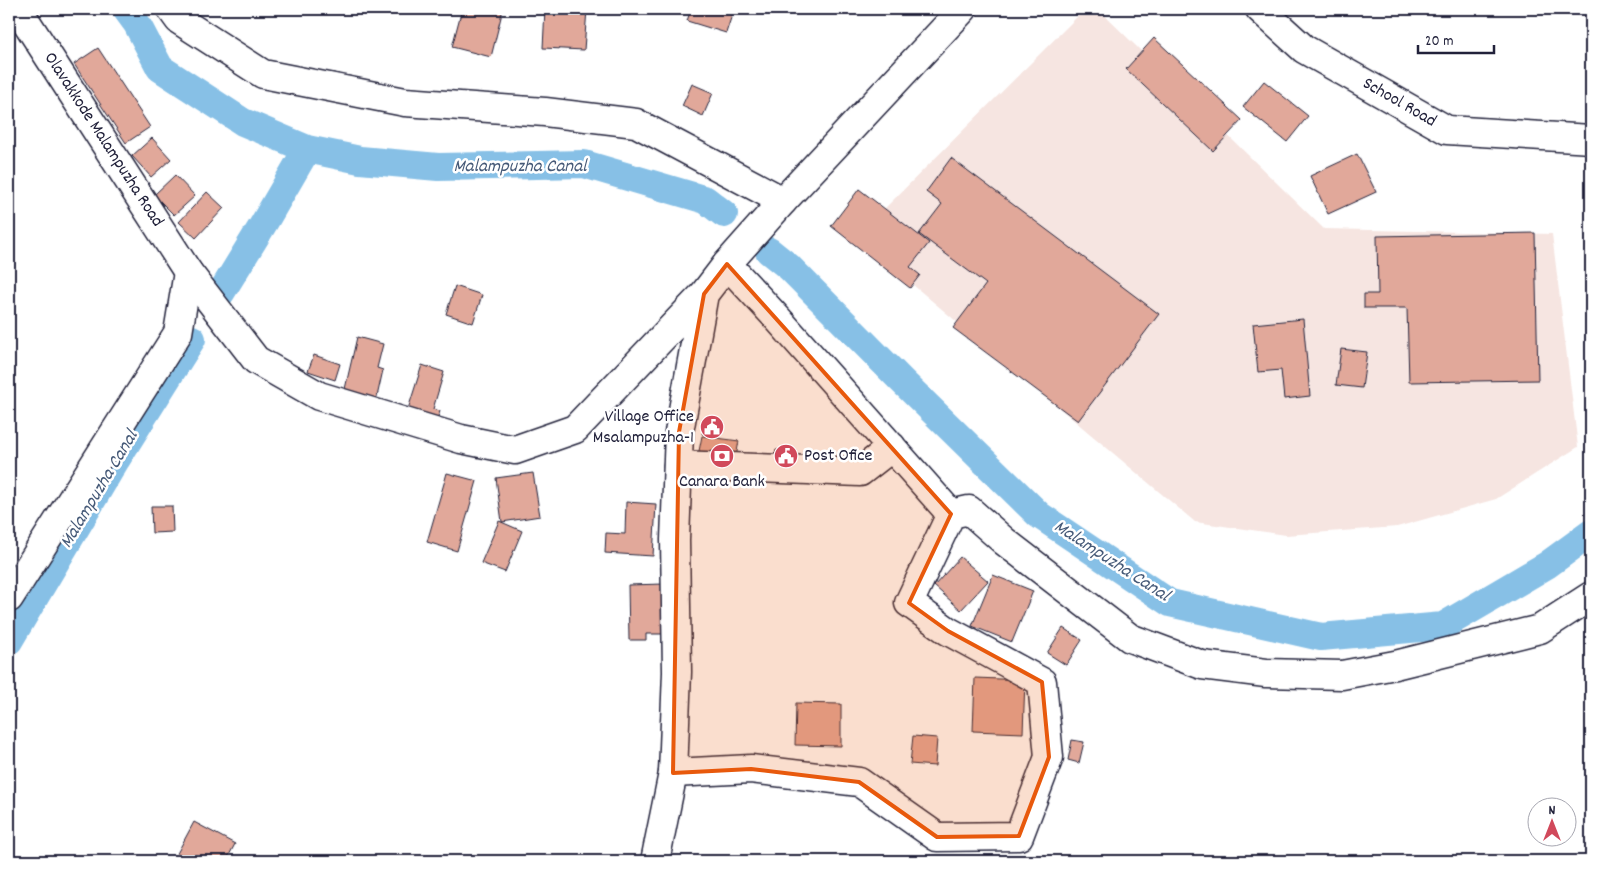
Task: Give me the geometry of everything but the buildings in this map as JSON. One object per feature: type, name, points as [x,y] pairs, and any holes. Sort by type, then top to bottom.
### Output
[{"type":"street","name":"Olavakkode Malampuzha Road","points":[[18,9],[188,272],[256,360],[320,396],[461,439],[515,450],[575,429],[704,294],[727,264],[783,201],[963,9]]},
{"type":"street","points":[[171,9],[179,20],[263,74],[405,102],[545,112],[636,123],[783,201]]},
{"type":"street","name":"School Road","points":[[1260,9],[1304,49],[1447,130],[1591,139]]},
{"type":"street","points":[[727,264],[951,514]]},
{"type":"street","points":[[9,598],[178,333],[188,272]]},
{"type":"street","points":[[655,861],[672,773],[677,672],[676,540],[679,432],[704,294]]},
{"type":"street","points":[[678,465],[860,472],[892,447]]},
{"type":"street","points":[[951,514],[969,510],[1004,541],[1130,638],[1202,665],[1266,673],[1342,675],[1396,665],[1540,629],[1591,596]]},
{"type":"street","points":[[672,773],[751,769],[859,782],[937,837],[1019,836],[1049,757],[1042,682],[948,631],[909,604],[951,514]]},
{"type":"highlighted area","points":[[727,264],[951,514],[909,603],[948,631],[1042,682],[1049,757],[1019,836],[937,837],[859,782],[751,769],[673,773],[679,432],[704,294]]},
{"type":"shaded area","points":[[1085,9],[1098,9],[1324,229],[1552,234],[1578,447],[1496,499],[1397,527],[1286,535],[1195,522],[856,237]]},
{"type":"waterway","name":"Malampuzha Canal","points":[[126,9],[137,24],[160,68],[243,122],[307,149],[360,160],[438,167],[584,164],[706,200],[724,214]]},
{"type":"waterway","name":"Malampuzha Canal","points":[[221,293],[307,149]]},
{"type":"waterway","name":"Malampuzha Canal","points":[[769,251],[789,267],[1039,515],[1170,603],[1321,637],[1443,626],[1547,565],[1591,533]]},
{"type":"waterway","name":"Malampuzha Canal","points":[[9,641],[116,460],[192,339]]},
{"type":"place","name":"Village Office Msalampuzha-1","points":[[712,427]]},
{"type":"place","name":"Canara Bank","points":[[722,456]]},
{"type":"place","name":"Post Ofice","points":[[786,456]]}]
